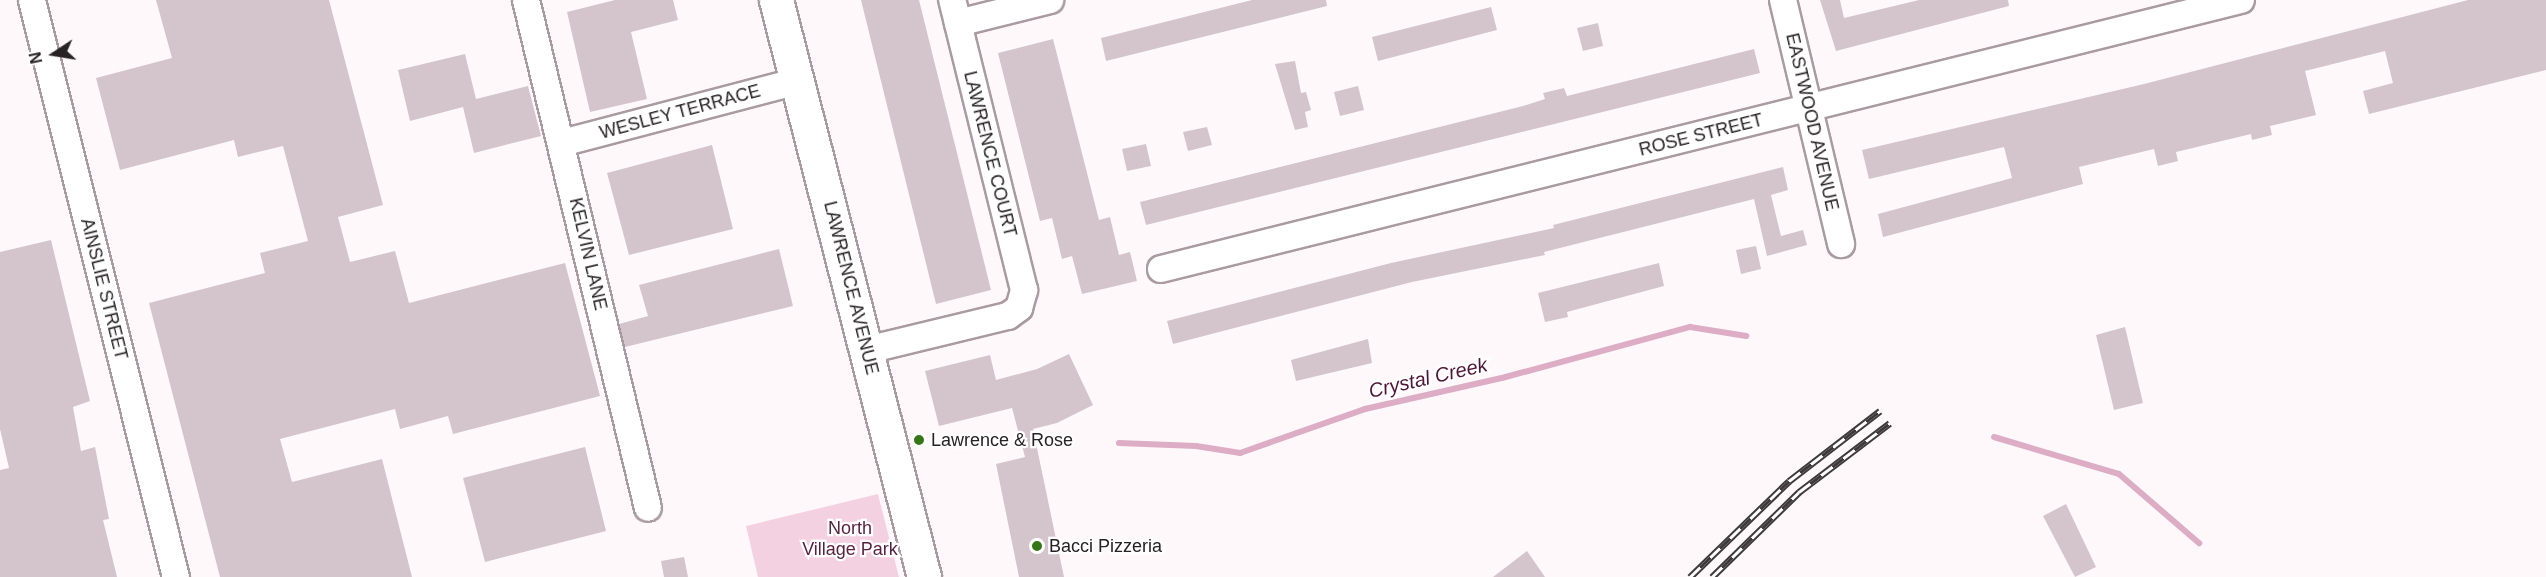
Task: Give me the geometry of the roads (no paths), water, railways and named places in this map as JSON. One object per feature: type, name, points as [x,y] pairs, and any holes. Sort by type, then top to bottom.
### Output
[{"type":"main road","name":"LAWRENCE AVENUE","points":[[776,0],[924,577]]},
{"type":"street","name":"AINSLIE STREET","points":[[32,0],[176,577]]},
{"type":"street","name":"KELVIN LANE","points":[[526,0],[648,508]]},
{"type":"street","points":[[955,11],[1050,0]]},
{"type":"street","name":"EASTWOOD AVENUE","points":[[1783,0],[1841,244]]},
{"type":"street","name":"ROSE STREET","points":[[1161,269],[2241,0]]},
{"type":"street","name":"LAWRENCE COURT","points":[[867,350],[996,320],[1019,308],[1024,290],[955,11]]},
{"type":"street","name":"WESLEY TERRACE","points":[[562,143],[798,81]]},
{"type":"waterway","name":"Crystal Creek","points":[[1119,443],[1196,446],[1240,453],[1365,409],[1502,378],[1690,327],[1746,336]]},
{"type":"waterway","name":"Crystal Creek","points":[[1994,437],[2119,474],[2199,543]]},
{"type":"railway","points":[[1690,577],[1789,481],[1880,411]]},
{"type":"railway","points":[[1712,577],[1799,492],[1890,423]]},
{"type":"place","name":"Lawrence & Rose","points":[[919,440]]},
{"type":"place","name":"Bacci Pizzeria","points":[[1037,546]]},
{"type":"park label","name":"North Village Park","points":[[850,539]]}]
